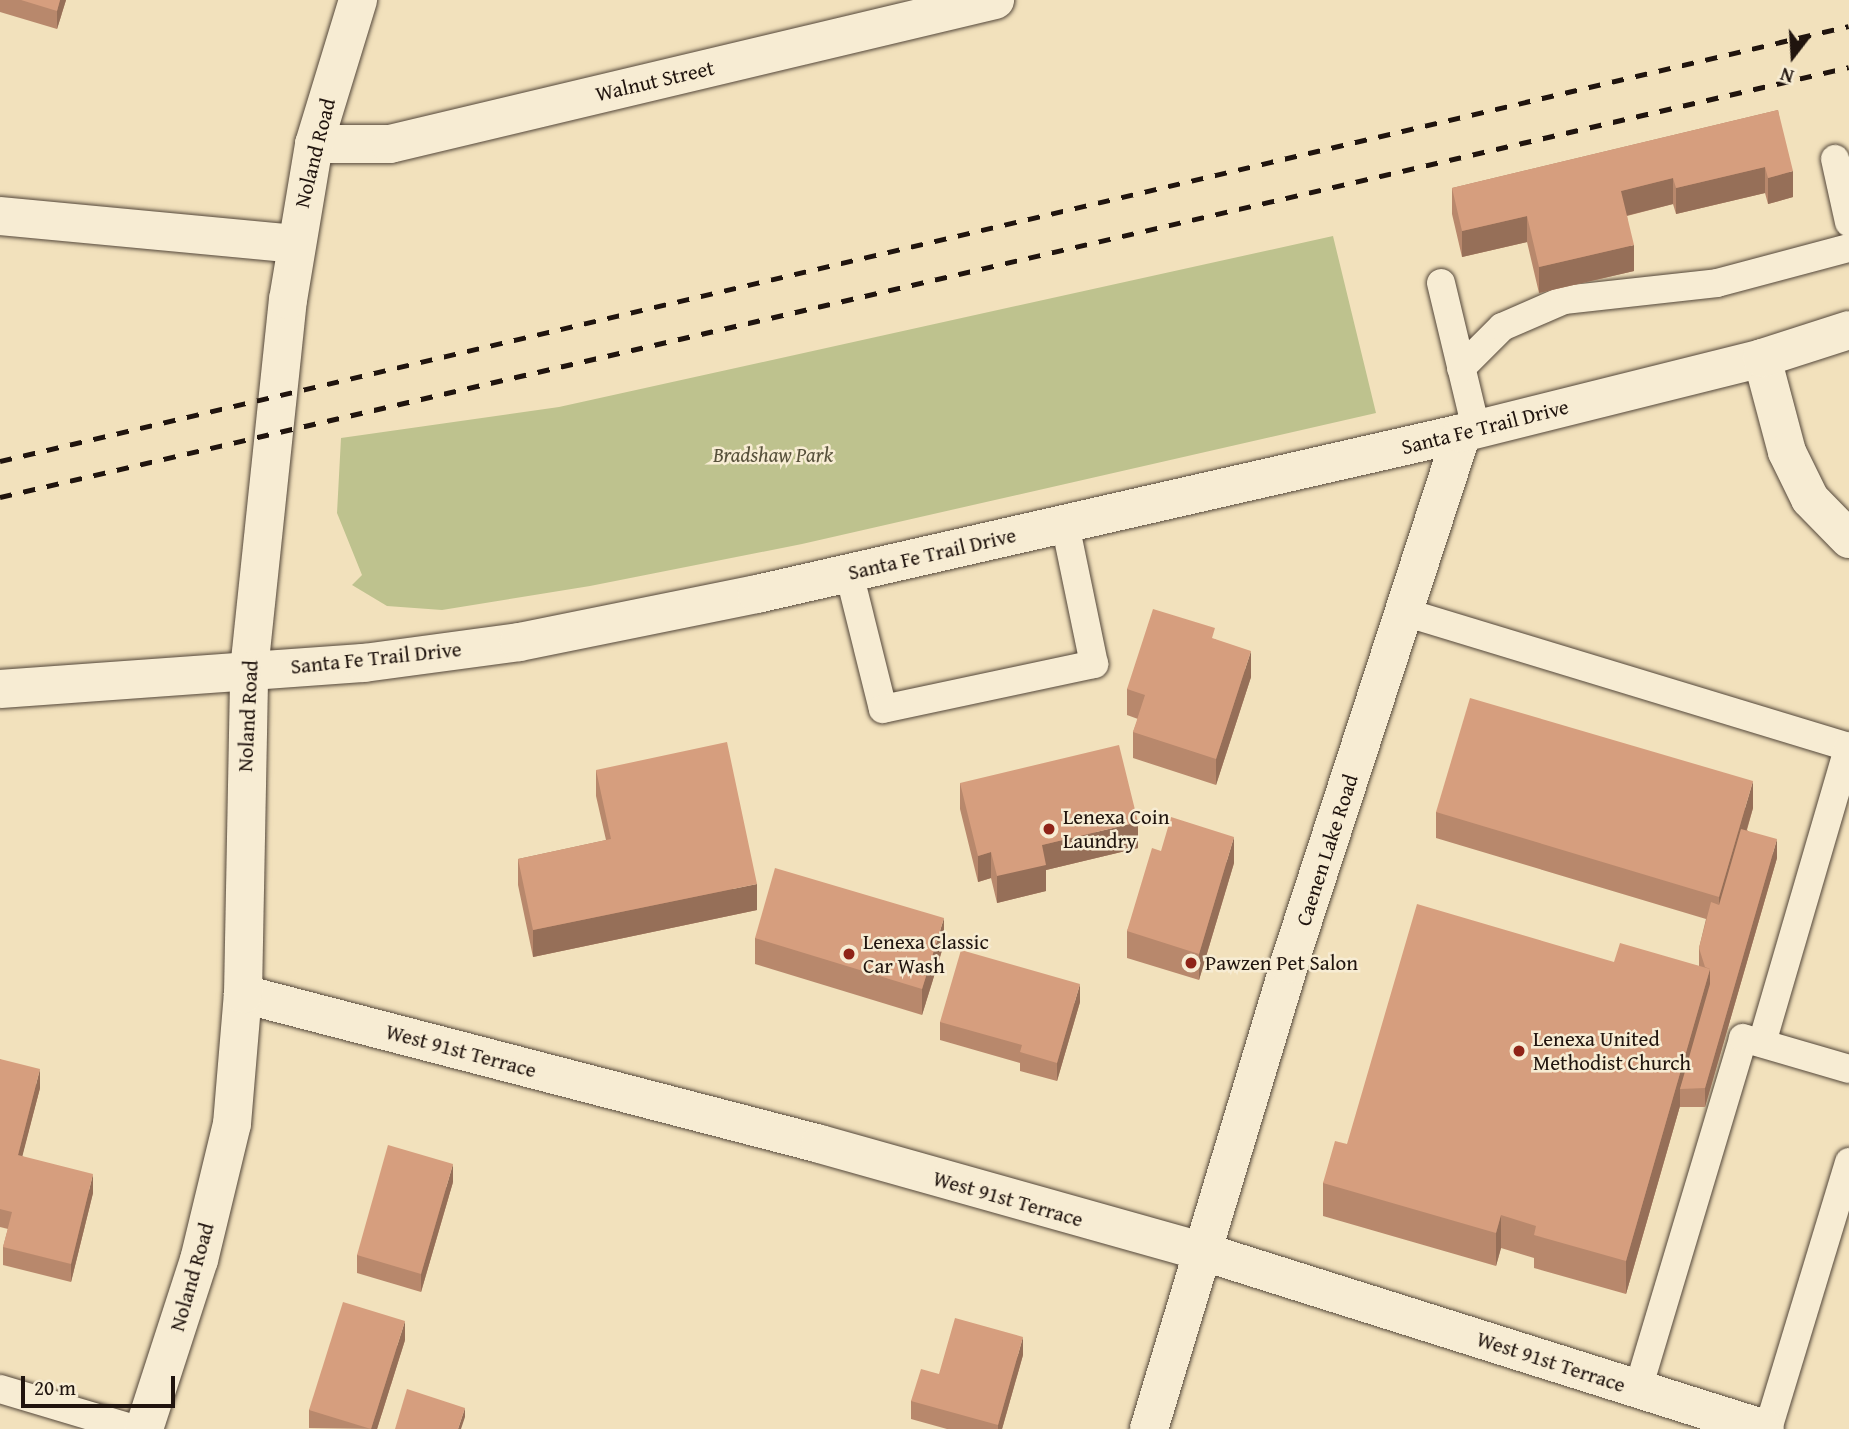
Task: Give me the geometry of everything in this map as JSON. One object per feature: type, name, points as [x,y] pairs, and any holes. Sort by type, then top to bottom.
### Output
[{"type":"street","name":"Noland Road","points":[[144,1429],[199,1260],[232,1124],[243,994],[249,670],[295,244],[314,144],[358,0]]},
{"type":"street","name":"Walnut Street","points":[[314,144],[390,144],[995,0]]},
{"type":"street","points":[[0,216],[295,244]]},
{"type":"street","name":"Santa Fe Trail Drive","points":[[0,689],[364,663],[519,642],[849,573],[1469,431],[1762,358],[1849,330]]},
{"type":"street","points":[[1762,358],[1787,452],[1810,499],[1849,539]]},
{"type":"street","name":"Caenen Lake Road","points":[[1149,1429],[1289,964],[1404,612],[1469,431]]},
{"type":"street","name":"West 91st Terrace","points":[[243,994],[820,1144],[1204,1252],[1767,1429]]},
{"type":"lane","points":[[1835,159],[1849,222]]},
{"type":"lane","points":[[1461,368],[1503,327],[1564,300],[1717,283],[1849,248]]},
{"type":"lane","points":[[1441,283],[1461,368],[1469,431]]},
{"type":"lane","points":[[849,573],[883,709],[1094,664],[1065,524]]},
{"type":"lane","points":[[1404,612],[1849,747],[1762,1043]]},
{"type":"lane","points":[[1638,1389],[1743,1038],[1849,1069]]},
{"type":"lane","points":[[1767,1429],[1849,1162]]},
{"type":"lane","points":[[0,1389],[134,1429]]},
{"type":"green space","name":"Bradshaw Park","points":[[1333,236],[1376,413],[802,544],[590,586],[442,610],[387,606],[352,585],[362,575],[337,513],[341,438],[559,407]]},
{"type":"building","points":[[21,0],[60,0],[57,11]]},
{"type":"building","points":[[1778,110],[1793,171],[1768,178],[1765,167],[1676,188],[1673,178],[1621,191],[1634,245],[1539,267],[1527,216],[1462,231],[1452,188]]},
{"type":"building","points":[[1153,609],[1215,628],[1212,638],[1251,651],[1216,759],[1133,732],[1145,695],[1127,689]]},
{"type":"building","points":[[1470,698],[1753,781],[1719,897],[1436,812]]},
{"type":"building","points":[[727,742],[757,884],[533,930],[518,859],[611,839],[596,770]]},
{"type":"building","name":"Lenexa Coin Laundry","points":[[1119,745],[1138,822],[1042,845],[1046,865],[997,876],[991,852],[978,856],[960,783]]},
{"type":"building","points":[[1171,817],[1234,837],[1199,954],[1127,931],[1152,848],[1161,851]]},
{"type":"building","points":[[1741,829],[1777,839],[1705,1088],[1680,1089],[1710,984],[1710,969],[1705,967],[1699,948],[1711,902],[1719,905]]},
{"type":"building","name":"Lenexa Classic Car Wash","points":[[775,868],[944,918],[922,989],[755,938]]},
{"type":"building","points":[[1417,904],[1614,962],[1620,943],[1710,969],[1626,1261],[1534,1235],[1536,1226],[1501,1215],[1496,1233],[1323,1183],[1335,1141],[1347,1144]]},
{"type":"building","points":[[961,950],[1080,984],[1057,1063],[1020,1052],[1022,1045],[940,1022]]},
{"type":"building","points":[[0,1059],[40,1069],[18,1155],[93,1174],[71,1264],[3,1247],[12,1212],[0,1209]]},
{"type":"building","points":[[388,1145],[453,1164],[421,1274],[357,1255]]},
{"type":"building","points":[[343,1302],[405,1321],[371,1429],[309,1410]]},
{"type":"building","points":[[955,1318],[1023,1337],[998,1425],[911,1401],[921,1369],[939,1374]]},
{"type":"building","points":[[407,1389],[465,1408],[458,1429],[395,1429]]},
{"type":"railway","points":[[0,461],[1849,26]]},
{"type":"railway","points":[[0,497],[1849,67]]},
{"type":"place","name":"Lenexa Coin Laundry","points":[[1049,829]]},
{"type":"place","name":"Lenexa Classic Car Wash","points":[[849,954]]},
{"type":"place","name":"Pawzen Pet Salon","points":[[1191,963]]},
{"type":"place","name":"Lenexa United Methodist Church","points":[[1519,1051]]}]
